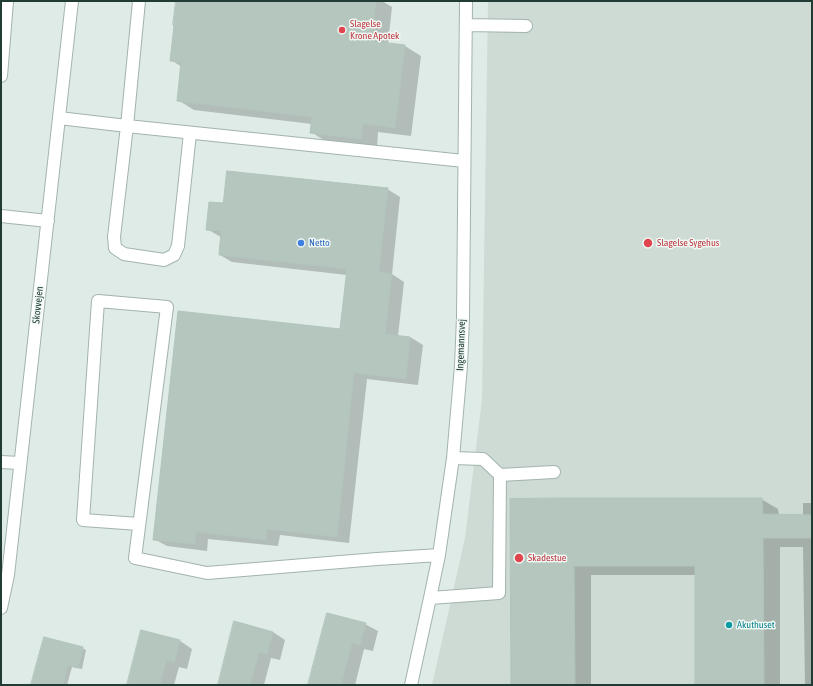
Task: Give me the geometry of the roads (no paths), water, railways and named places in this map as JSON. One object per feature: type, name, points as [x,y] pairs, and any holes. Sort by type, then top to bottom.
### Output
[{"type":"street","points":[[1,76],[7,1]]},
{"type":"street","name":"Skovvejen","points":[[1,608],[8,575],[72,1]]},
{"type":"street","points":[[139,1],[127,126],[114,236],[116,248],[124,254],[164,260],[174,255],[178,246],[190,133]]},
{"type":"street","name":"Ingemannsvej","points":[[411,685],[439,555],[454,458],[463,317],[466,1]]},
{"type":"street","points":[[466,25],[526,26]]},
{"type":"street","points":[[59,118],[464,161]]},
{"type":"street","points":[[1,216],[48,221]]},
{"type":"street","points":[[139,524],[83,520],[98,301],[167,307],[135,558],[207,573],[439,555]]},
{"type":"street","points":[[454,458],[482,459],[500,475],[554,472]]},
{"type":"street","points":[[1,462],[20,463]]},
{"type":"street","points":[[430,598],[499,593],[500,475]]},
{"type":"place","name":"Slagelse Krone Apotek","points":[[342,30]]},
{"type":"place","name":"Netto","points":[[301,243]]},
{"type":"place","name":"Slagelse Sygehus","points":[[648,243]]},
{"type":"place","name":"Skadestue","points":[[519,558]]},
{"type":"place","name":"Akuthuset","points":[[729,625]]}]
